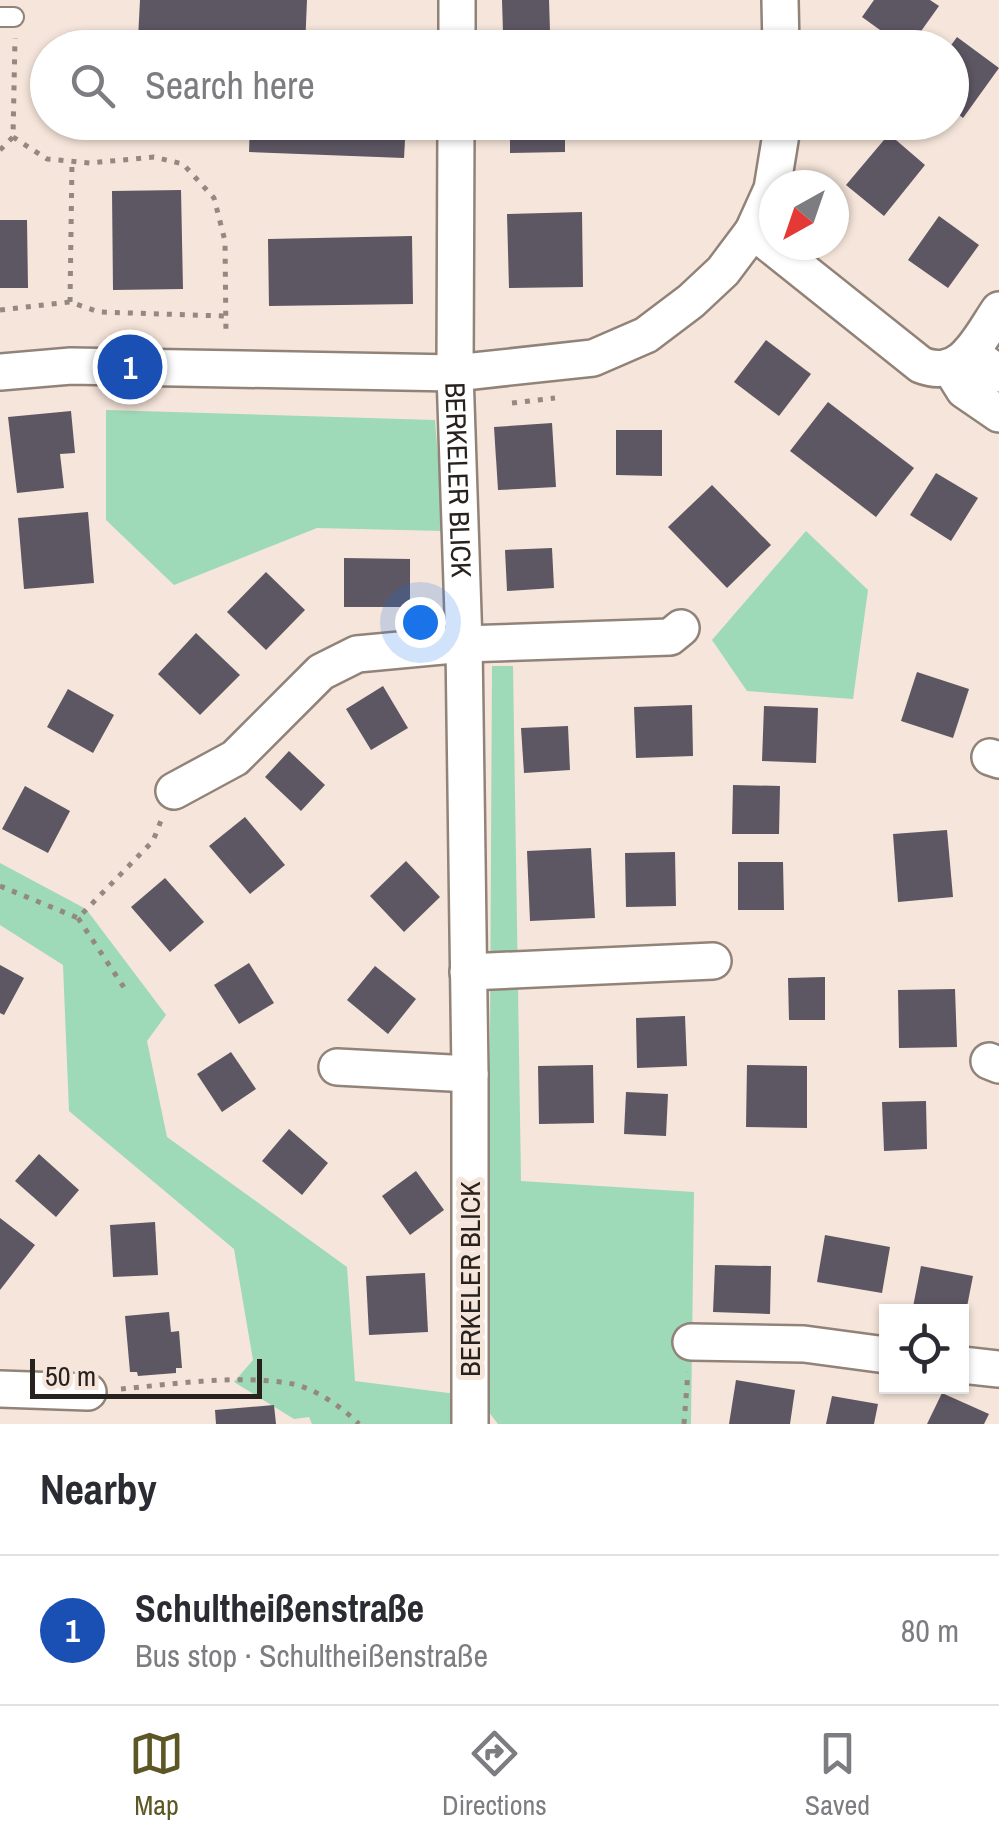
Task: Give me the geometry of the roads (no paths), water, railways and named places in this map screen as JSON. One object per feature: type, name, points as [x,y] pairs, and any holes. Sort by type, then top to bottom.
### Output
[{"type":"street","points":[[456,30],[457,0]]},
{"type":"street","points":[[780,0],[781,30]]},
{"type":"street","name":"BERKELER BLICK","points":[[456,140],[456,373],[470,1074],[470,1424]]},
{"type":"street","points":[[0,372],[71,366],[456,373],[593,358],[646,336],[723,270],[752,231],[772,189],[780,140]]},
{"type":"street","points":[[752,231],[920,365],[933,370],[961,361],[999,310]]},
{"type":"street","points":[[961,361],[999,374]]},
{"type":"street","points":[[961,361],[964,390],[999,414]]},
{"type":"street","points":[[174,791],[236,758],[321,672],[357,654],[464,644],[670,637],[681,628]]},
{"type":"street","points":[[468,972],[713,961]]},
{"type":"street","points":[[337,1067],[470,1074]]},
{"type":"street","points":[[691,1342],[804,1344],[879,1354]]},
{"type":"street","points":[[969,1365],[999,1370]]},
{"type":"street","points":[[0,1390],[88,1392]]},
{"type":"place","name":"Schultheißenstraße","points":[[130,367]]}]
